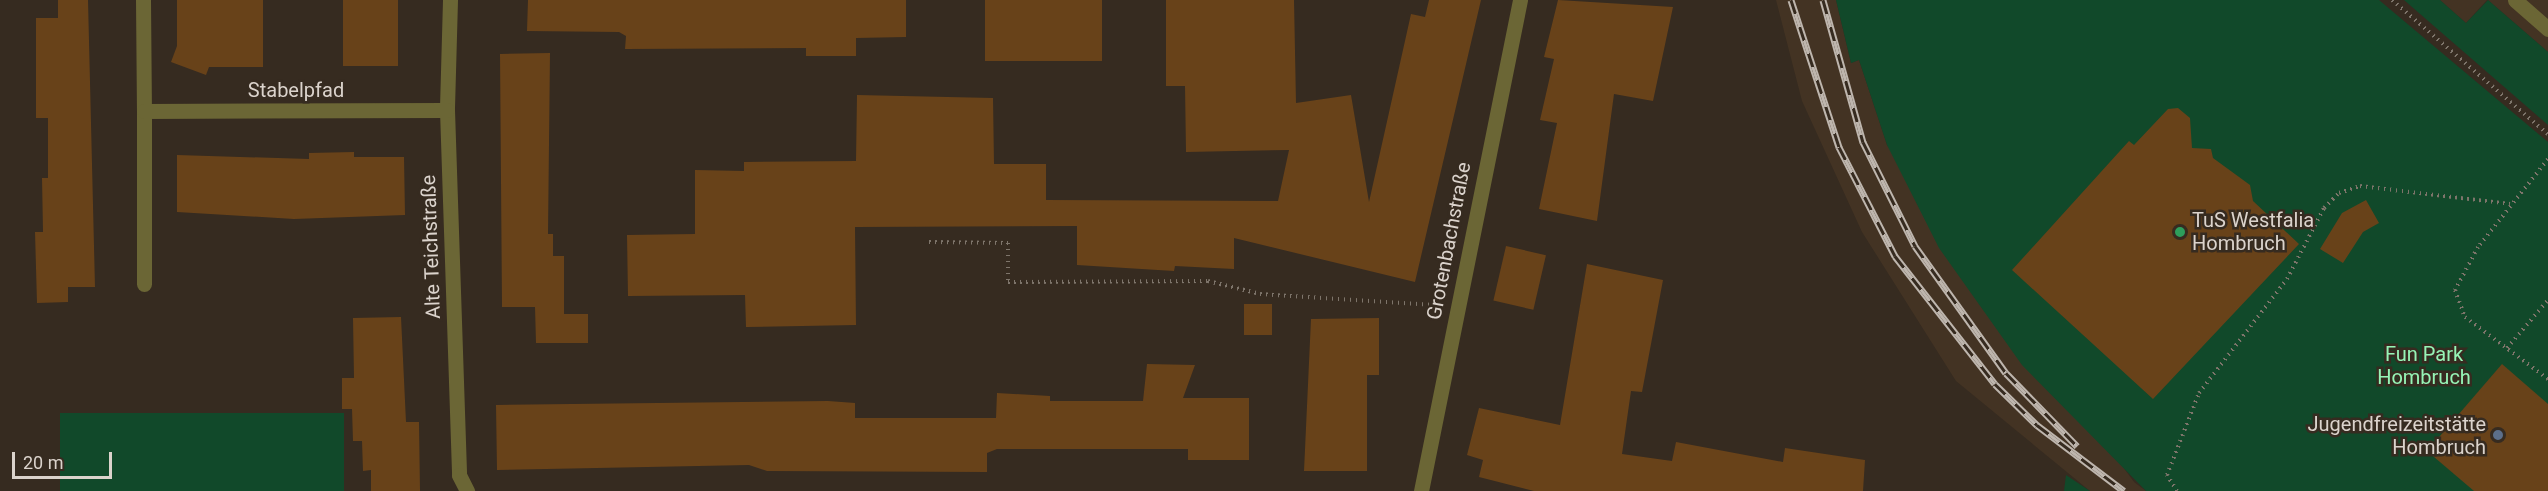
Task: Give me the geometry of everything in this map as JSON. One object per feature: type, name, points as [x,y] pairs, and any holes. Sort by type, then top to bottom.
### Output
[{"type":"street","points":[[143,0],[144,284]]},
{"type":"street","name":"Alte Teichstraße","points":[[450,0],[447,110],[459,475],[467,491]]},
{"type":"street","name":"Grotenbachstraße","points":[[1421,491],[1520,0]]},
{"type":"street","points":[[2515,0],[2548,29]]},
{"type":"street","name":"Stabelpfad","points":[[144,111],[447,110]]},
{"type":"path","points":[[2392,0],[2548,134]]},
{"type":"path","points":[[2548,159],[2510,204],[2455,290],[2465,317],[2548,379]]},
{"type":"path","points":[[2177,491],[2167,475],[2199,393],[2287,279],[2324,208],[2339,193],[2360,186],[2510,204]]},
{"type":"path","points":[[928,242],[1008,243],[1008,282],[1208,281],[1260,294],[1457,306]]},
{"type":"path","points":[[2507,348],[2548,300]]},
{"type":"shaded area","points":[[1776,0],[1836,0],[1851,63],[1859,60],[1887,145],[2134,482],[2146,491],[2090,491],[1956,381],[1862,232],[1802,101]]},
{"type":"shaded area","points":[[2440,0],[2487,0],[2466,23]]},
{"type":"shaded area","points":[[2488,0],[2548,0],[2548,52]]},
{"type":"green space","name":"Fun Park Hombruch","points":[[1836,0],[2379,0],[2548,142],[2548,491],[2146,491],[2022,365],[1939,248],[1887,145],[1859,60],[1851,63]]},
{"type":"green space","points":[[2404,0],[2440,0],[2466,23],[2488,0],[2548,52],[2548,125]]},
{"type":"green space","points":[[60,413],[344,413],[344,491],[60,491]]},
{"type":"green space","points":[[2066,475],[2090,491],[2064,491]]},
{"type":"building","points":[[58,0],[88,0],[95,287],[68,287],[68,302],[37,303],[35,232],[43,232],[42,178],[48,178],[48,118],[36,118],[36,18],[58,18]]},
{"type":"building","points":[[177,0],[263,0],[263,67],[209,67],[206,75],[171,62],[177,46]]},
{"type":"building","points":[[343,0],[398,0],[398,66],[343,66]]},
{"type":"building","points":[[528,0],[906,0],[906,37],[856,38],[856,56],[806,56],[806,48],[625,49],[626,36],[619,32],[527,31]]},
{"type":"building","points":[[985,0],[1102,0],[1102,61],[985,61]]},
{"type":"building","points":[[1166,0],[1294,0],[1296,103],[1351,95],[1369,202],[1411,14],[1425,17],[1429,0],[1481,0],[1415,282],[1234,238],[1234,269],[1175,266],[1174,271],[1077,265],[1077,226],[855,227],[856,325],[746,327],[745,295],[628,296],[627,235],[695,234],[695,170],[744,171],[744,162],[856,161],[857,95],[993,98],[994,164],[1046,164],[1046,200],[1278,201],[1289,150],[1186,152],[1185,86],[1166,86]]},
{"type":"building","points":[[1558,0],[1673,7],[1653,101],[1614,94],[1597,221],[1539,209],[1557,123],[1540,120],[1554,59],[1544,57]]},
{"type":"building","points":[[550,53],[548,234],[553,234],[553,256],[564,256],[564,314],[588,314],[588,343],[536,343],[535,307],[502,307],[500,54]]},
{"type":"building","points":[[2178,108],[2190,118],[2192,148],[2211,149],[2213,158],[2250,185],[2253,201],[2299,244],[2153,399],[2012,270],[2129,141],[2134,145],[2168,109]]},
{"type":"building","points":[[354,152],[354,157],[404,157],[405,215],[294,219],[177,212],[177,155],[309,159],[309,153]]},
{"type":"building","points":[[2366,200],[2379,223],[2363,232],[2343,263],[2320,249],[2342,213]]},
{"type":"building","points":[[1506,246],[1546,255],[1533,310],[1493,301]]},
{"type":"building","points":[[1587,264],[1663,280],[1642,392],[1631,391],[1622,454],[1672,461],[1676,442],[1783,462],[1785,448],[1865,460],[1863,491],[1534,491],[1479,477],[1483,460],[1467,455],[1479,408],[1560,425]]},
{"type":"building","points":[[1244,304],[1272,304],[1272,335],[1244,335]]},
{"type":"building","points":[[401,317],[406,422],[419,422],[420,491],[371,491],[371,470],[363,471],[362,441],[353,441],[352,409],[342,409],[342,378],[354,378],[353,318]]},
{"type":"building","points":[[1379,318],[1379,375],[1367,375],[1367,471],[1304,471],[1311,319]]},
{"type":"building","points":[[1147,364],[1195,365],[1183,398],[1249,398],[1249,460],[1188,460],[1188,449],[997,449],[987,453],[987,472],[767,471],[749,465],[497,470],[496,405],[828,401],[855,403],[855,418],[996,418],[997,393],[1050,396],[1050,401],[1143,401]]},
{"type":"building","name":"Jugendfreizeitstätte Hombruch","points":[[2502,364],[2548,404],[2548,491],[2474,491],[2427,451]]},
{"type":"railway","points":[[1791,0],[1839,147],[1895,256],[1995,384],[2037,425],[2124,491]]},
{"type":"railway","points":[[1823,0],[1863,142],[1915,246],[2006,373],[2077,446]]},
{"type":"place","name":"TuS Westfalia Hombruch","points":[[2180,232]]},
{"type":"place","name":"Jugendfreizeitstätte Hombruch","points":[[2498,435]]}]
